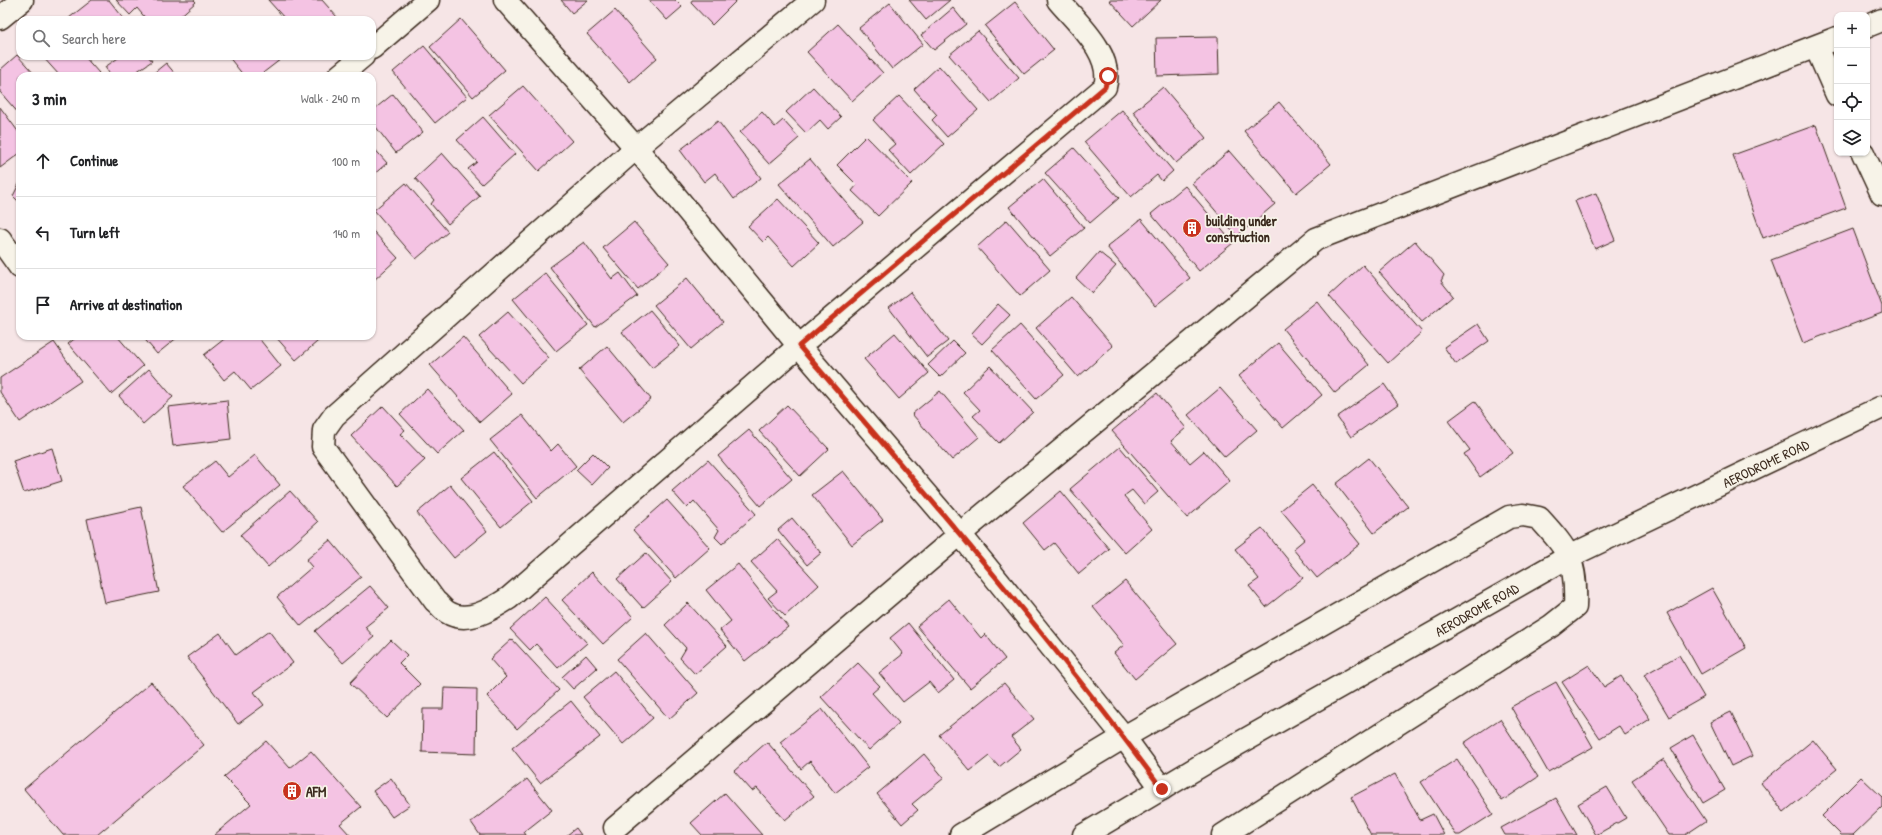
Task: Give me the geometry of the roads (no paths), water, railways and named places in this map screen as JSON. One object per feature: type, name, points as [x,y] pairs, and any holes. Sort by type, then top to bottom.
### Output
[{"type":"street","points":[[0,18],[22,0]]},
{"type":"street","points":[[376,45],[428,0]]},
{"type":"street","points":[[505,0],[636,148],[799,346],[960,534],[1124,737],[1162,789]]},
{"type":"street","points":[[813,0],[636,148],[334,416],[324,430],[323,446],[435,600],[447,612],[466,617],[488,612],[509,598],[799,346],[1105,87],[1108,76],[1105,64],[1094,44],[1058,0]]},
{"type":"street","points":[[1870,25],[1882,20]]},
{"type":"street","points":[[615,828],[960,534],[1316,239],[1834,39]]},
{"type":"street","points":[[1816,47],[1834,88]]},
{"type":"street","points":[[344,72],[358,60]]},
{"type":"street","points":[[1864,156],[1882,194]]},
{"type":"street","points":[[0,239],[16,261]]},
{"type":"street","name":"AERODROME ROAD","points":[[1084,835],[1570,556],[1882,407]]},
{"type":"street","points":[[961,835],[1124,737],[1509,517],[1523,515],[1539,518],[1570,556],[1576,583],[1575,607],[1551,626],[1223,835]]},
{"type":"place","name":"building under construction","points":[[1192,228]]},
{"type":"place","name":"AFM","points":[[292,791]]}]
